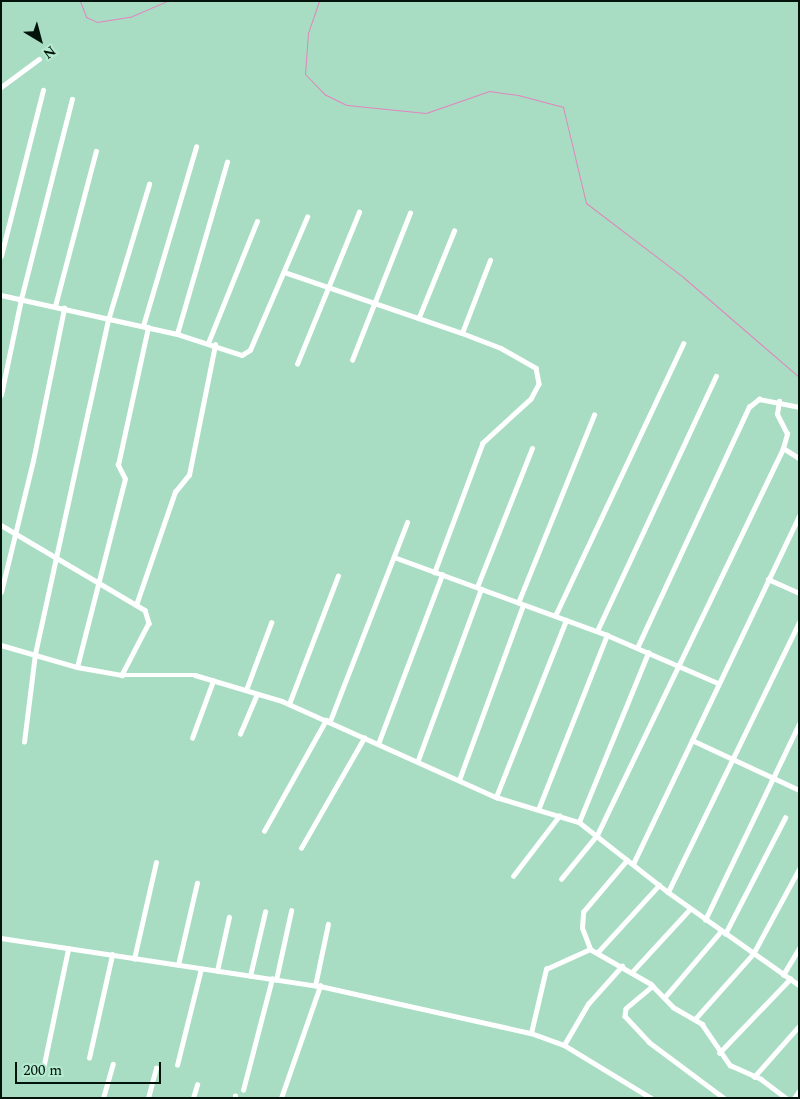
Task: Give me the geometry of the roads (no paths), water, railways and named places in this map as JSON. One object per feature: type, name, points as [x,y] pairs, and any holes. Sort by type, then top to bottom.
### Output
[{"type":"street","points":[[1,87],[39,59]]},
{"type":"street","points":[[1,256],[43,90]]},
{"type":"street","points":[[1,395],[22,299],[72,99]]},
{"type":"street","points":[[77,667],[125,479],[118,465],[146,326],[196,147]]},
{"type":"street","points":[[55,306],[96,151]]},
{"type":"street","points":[[177,334],[227,162]]},
{"type":"street","points":[[24,742],[36,654],[108,320],[149,184]]},
{"type":"street","points":[[297,364],[359,212]]},
{"type":"street","points":[[352,360],[410,213]]},
{"type":"street","points":[[1,295],[64,308],[108,320],[146,326],[215,345],[242,355],[250,350],[307,217]]},
{"type":"street","points":[[208,343],[258,221]]},
{"type":"street","points":[[419,317],[454,231]]},
{"type":"street","points":[[462,334],[490,260]]},
{"type":"street","points":[[284,272],[419,317],[501,348],[536,368],[539,384],[531,399],[483,443],[435,572]]},
{"type":"street","points":[[1,592],[64,308]]},
{"type":"street","points":[[555,616],[683,344]]},
{"type":"street","points":[[136,605],[172,500],[188,475],[215,345]]},
{"type":"street","points":[[597,632],[716,376]]},
{"type":"street","points":[[637,648],[749,408],[759,399],[779,401],[799,407]]},
{"type":"street","points":[[560,879],[597,835],[783,448],[787,434],[777,414],[779,401]]},
{"type":"street","points":[[459,780],[520,604],[594,415]]},
{"type":"street","points":[[418,760],[479,588],[532,448]]},
{"type":"street","points":[[783,448],[799,458]]},
{"type":"street","points":[[633,864],[799,516]]},
{"type":"street","points":[[264,831],[328,720],[407,522]]},
{"type":"street","points":[[1,525],[145,610],[149,623],[122,675]]},
{"type":"street","points":[[394,557],[607,635],[718,683]]},
{"type":"street","points":[[378,744],[442,574]]},
{"type":"street","points":[[289,704],[338,576]]},
{"type":"street","points":[[768,579],[799,593]]},
{"type":"street","points":[[496,797],[566,620]]},
{"type":"street","points":[[668,892],[799,622]]},
{"type":"street","points":[[246,690],[272,623]]},
{"type":"street","points":[[538,810],[607,635]]},
{"type":"street","points":[[1,645],[77,667],[122,675],[195,675],[246,690],[289,704],[328,720],[496,797],[579,822],[690,909],[799,985]]},
{"type":"street","points":[[579,822],[648,653]]},
{"type":"street","points":[[192,738],[213,681]]},
{"type":"street","points":[[240,734],[257,694]]},
{"type":"street","points":[[705,920],[799,724]]},
{"type":"street","points":[[301,848],[364,738]]},
{"type":"street","points":[[692,740],[799,790]]},
{"type":"street","points":[[513,876],[558,816]]},
{"type":"street","points":[[664,998],[723,933],[785,818]]},
{"type":"street","points":[[627,860],[583,912],[582,928],[590,949],[622,966],[653,986],[664,998],[702,1024],[719,1053],[730,1064],[761,1079],[786,1098]]},
{"type":"street","points":[[134,959],[156,862]]},
{"type":"street","points":[[694,1019],[753,954],[799,869]]},
{"type":"street","points":[[178,966],[197,883]]},
{"type":"street","points":[[597,953],[659,885]]},
{"type":"street","points":[[632,972],[690,909]]},
{"type":"street","points":[[243,1090],[291,911]]},
{"type":"street","points":[[250,976],[265,912]]},
{"type":"street","points":[[217,971],[229,917]]},
{"type":"street","points":[[281,1098],[318,986],[328,924]]},
{"type":"street","points":[[1,938],[318,986],[531,1032],[564,1045],[651,1098]]},
{"type":"street","points":[[784,975],[799,948]]},
{"type":"street","points":[[43,1069],[68,949]]},
{"type":"street","points":[[531,1032],[546,969],[590,949]]},
{"type":"street","points":[[88,1058],[112,955]]},
{"type":"street","points":[[564,1045],[588,1004],[622,966]]},
{"type":"street","points":[[177,1066],[201,969]]},
{"type":"street","points":[[719,1053],[790,979]]},
{"type":"street","points":[[653,986],[626,1009],[625,1016],[649,1042],[724,1098]]},
{"type":"street","points":[[754,1077],[799,1026]]},
{"type":"street","points":[[103,1098],[113,1064]]},
{"type":"street","points":[[148,1098],[156,1068]]},
{"type":"street","points":[[193,1098],[197,1085]]},
{"type":"street","points":[[794,1098],[799,1091]]},
{"type":"waterway","points":[[80,1],[86,17],[97,22],[130,17],[167,1]]},
{"type":"waterway","points":[[319,1],[308,33],[305,74],[324,94],[347,105],[426,113],[489,91],[518,95],[563,107],[586,203],[683,277],[799,377]]}]
